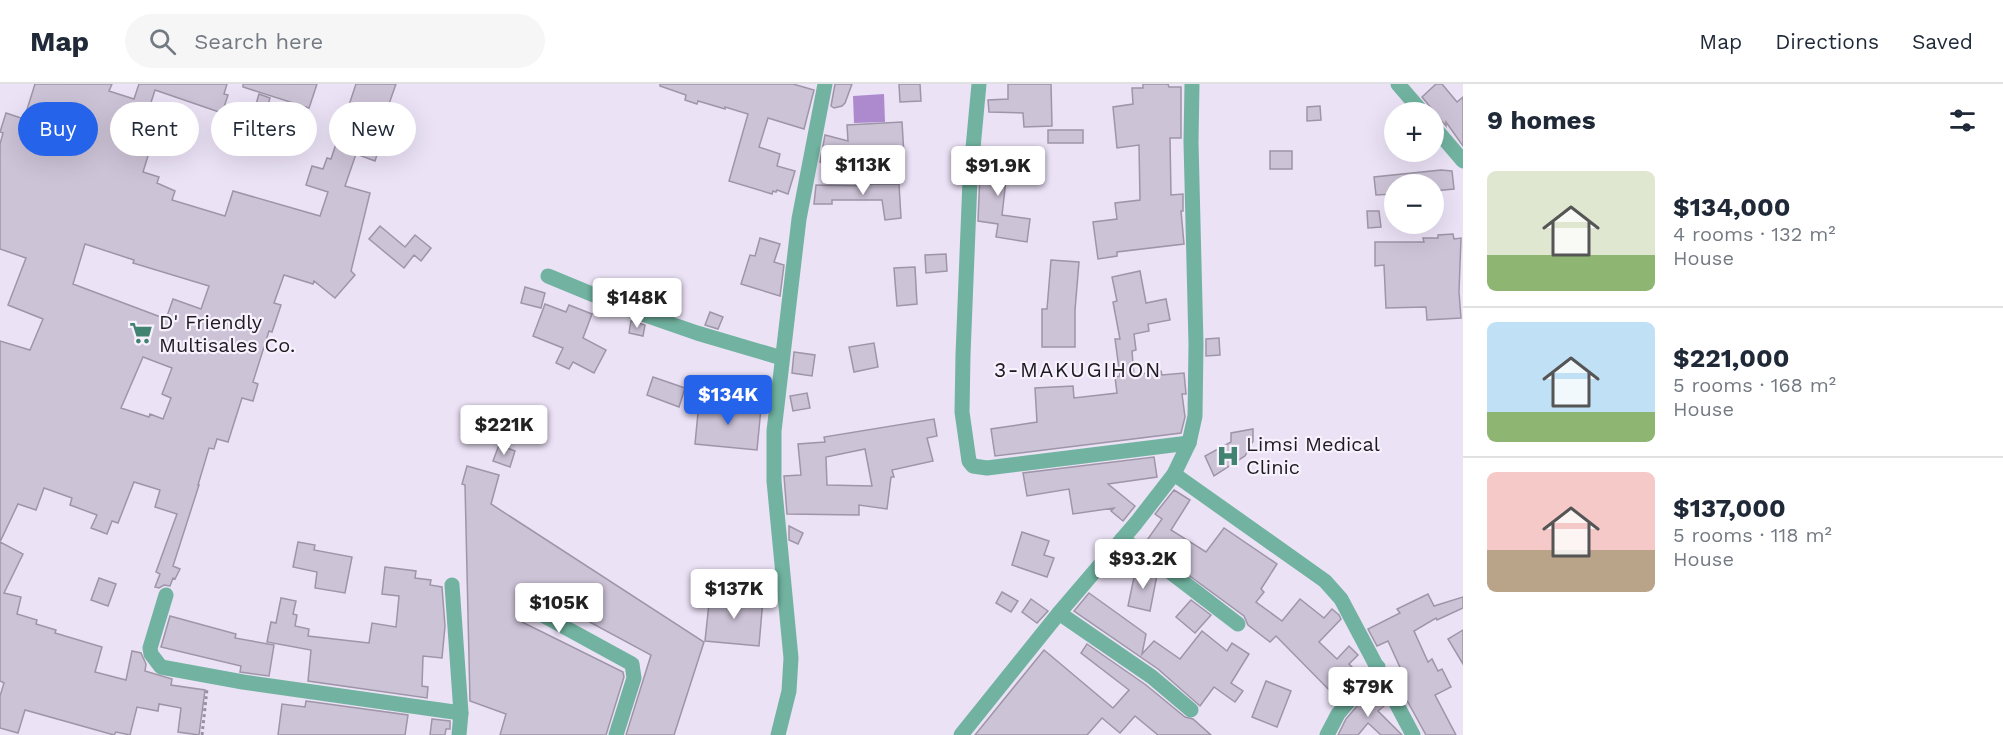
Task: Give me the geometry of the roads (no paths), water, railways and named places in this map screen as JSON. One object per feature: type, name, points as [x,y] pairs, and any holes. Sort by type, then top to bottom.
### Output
[{"type":"street","points":[[778,735],[789,691],[790,658],[774,481],[774,431],[799,219],[825,84]]},
{"type":"street","points":[[979,84],[970,180],[963,355],[962,412],[969,460],[973,466],[987,468],[1189,443]]},
{"type":"street","points":[[961,735],[1174,474],[1189,443],[1195,416],[1196,344],[1191,142],[1192,84]]},
{"type":"street","points":[[1398,84],[1413,102]]},
{"type":"street","points":[[1444,139],[1463,161]]},
{"type":"street","points":[[548,276],[687,330],[782,358]]},
{"type":"street","points":[[1174,474],[1325,581],[1341,599],[1413,735]]},
{"type":"street","points":[[1122,539],[1165,568],[1238,624]]},
{"type":"street","points":[[452,585],[461,713],[459,735]]},
{"type":"street","points":[[166,595],[150,648],[151,654],[161,667],[461,713]]},
{"type":"street","points":[[537,612],[632,664],[634,678],[616,735]]},
{"type":"street","points":[[1059,613],[1152,677],[1191,710]]},
{"type":"street","points":[[1327,735],[1338,714],[1378,667]]},
{"type":"place","name":"D' Friendly Multisales Co.","points":[[141,333]]},
{"type":"place","name":"Limsi Medical Clinic","points":[[1228,456]]},
{"type":"district","name":"3-MAKUGIHON","points":[[1078,369]]}]
